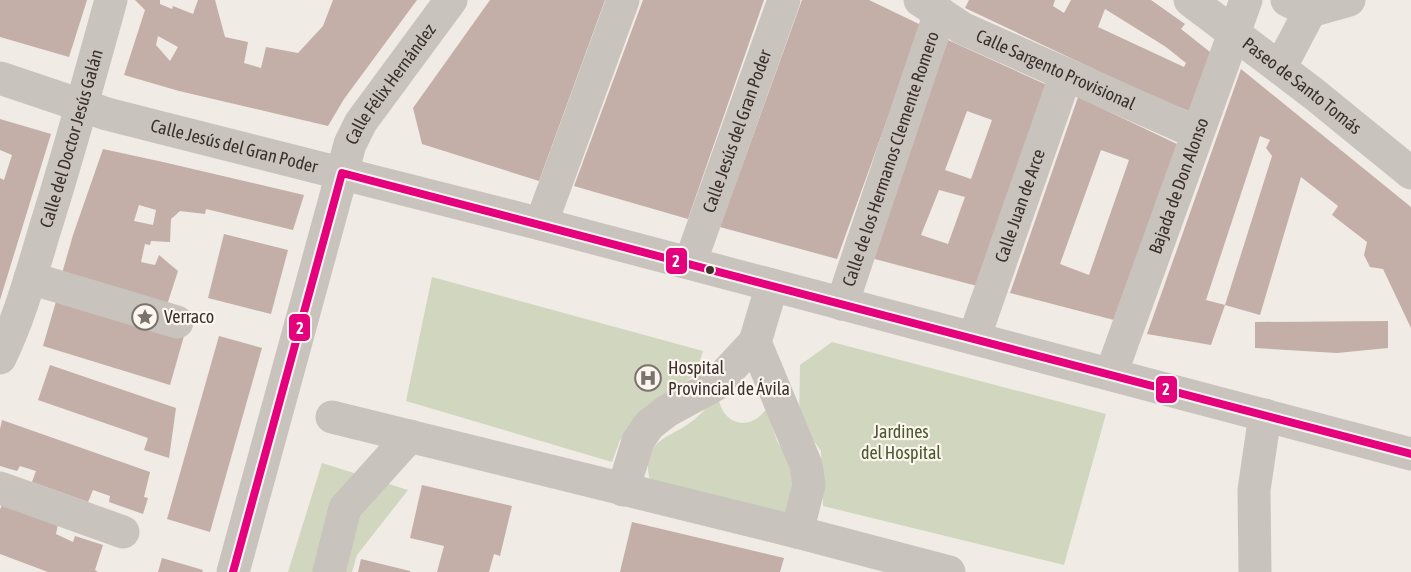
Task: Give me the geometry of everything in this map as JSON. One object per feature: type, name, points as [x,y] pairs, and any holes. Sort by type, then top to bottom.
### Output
[{"type":"street","name":"Calle del Doctor Jesús Galán","points":[[0,358],[16,321],[30,278],[82,106],[111,0]]},
{"type":"street","name":"Calle Félix Hernández","points":[[233,572],[350,144],[361,122],[451,0]]},
{"type":"street","points":[[542,224],[623,0]]},
{"type":"street","name":"Calle Jesús del Gran Poder","points":[[690,263],[784,0]]},
{"type":"street","name":"Paseo de Santo Tomás","points":[[1190,0],[1280,68],[1411,173]]},
{"type":"street","name":"Bajada de Don Alonso","points":[[1111,374],[1246,0]]},
{"type":"street","points":[[1280,68],[1299,5],[1349,0]]},
{"type":"street","name":"Calle Sargento Provisional","points":[[930,6],[962,28],[1197,133]]},
{"type":"street","name":"Calle de los Hermanos Clemente Romero","points":[[842,304],[930,6]]},
{"type":"street","name":"Calle Juan de Arce","points":[[974,338],[1066,74]]},
{"type":"street","name":"Calle Jesús del Gran Poder","points":[[0,78],[82,106],[542,224],[1411,454]]},
{"type":"street","points":[[30,278],[177,322]]},
{"type":"street","points":[[623,490],[638,441],[649,424],[667,411],[715,385],[755,342],[771,285]]},
{"type":"street","points":[[755,342],[806,465],[809,485],[797,532]]},
{"type":"street","points":[[1255,572],[1254,490],[1265,416]]},
{"type":"street","points":[[332,417],[949,572]]},
{"type":"street","points":[[329,572],[345,508],[410,436]]},
{"type":"street","points":[[0,488],[123,532]]},
{"type":"green space","points":[[432,277],[703,351],[696,373],[671,395],[643,414],[620,440],[612,462],[406,401]]},
{"type":"green space","name":"Jardines del Hospital","points":[[832,342],[1106,414],[1064,565],[823,506],[821,451],[799,420],[800,365]]},
{"type":"green space","points":[[718,395],[725,413],[737,422],[753,421],[767,408],[777,441],[796,472],[784,518],[650,480],[648,466],[653,448],[667,436],[695,419]]},
{"type":"green space","points":[[322,463],[408,490],[357,555],[352,572],[288,572]]},
{"type":"building","points":[[0,0],[87,0],[69,57],[0,37]]},
{"type":"building","points":[[135,0],[160,0],[160,4],[172,9],[173,6],[193,14],[198,0],[215,0],[225,37],[248,42],[244,63],[261,68],[266,47],[298,53],[323,26],[333,0],[417,0],[344,99],[328,126],[179,91],[124,75],[145,10]],"holes":[[[158,36],[178,47],[170,61],[156,45]]]},
{"type":"building","points":[[490,0],[605,0],[539,181],[422,144],[413,108]]},
{"type":"building","points":[[643,0],[764,0],[688,219],[574,186]]},
{"type":"building","points":[[802,0],[869,0],[921,25],[837,259],[720,227]]},
{"type":"building","points":[[969,0],[1055,0],[1053,6],[1064,13],[1071,0],[1151,0],[1185,24],[1181,29],[1210,52],[1191,112],[1132,87],[965,8]],"holes":[[[1105,9],[1166,47],[1186,63],[1184,67],[1098,27]]]},
{"type":"building","points":[[948,40],[1047,85],[977,286],[871,258]],"holes":[[[967,111],[992,120],[971,179],[945,170]],[[939,190],[965,197],[948,244],[921,235]]]},
{"type":"building","points":[[1241,69],[1411,207],[1411,328],[1383,269],[1370,267],[1364,255],[1367,242],[1332,215],[1338,206],[1301,177],[1260,315],[1225,305],[1211,345],[1147,334]],"holes":[[[1260,136],[1270,140],[1266,148],[1272,156],[1225,305],[1206,300]]]},
{"type":"building","points":[[1078,97],[1177,144],[1114,320],[1010,293]],"holes":[[[1101,150],[1129,160],[1089,275],[1060,264]]]},
{"type":"building","points":[[0,119],[51,134],[0,300],[0,178],[4,180],[12,155],[0,150]]},
{"type":"building","points":[[103,149],[304,195],[293,230],[206,209],[205,214],[180,211],[171,219],[170,242],[151,241],[150,245],[145,244],[141,262],[155,265],[159,255],[178,271],[166,308],[61,277]],"holes":[[[139,205],[156,210],[153,225],[134,221]]]},
{"type":"building","points":[[224,234],[288,250],[271,314],[208,298]]},
{"type":"building","points":[[57,298],[184,336],[170,385],[43,346]]},
{"type":"building","points":[[1388,321],[1388,348],[1337,353],[1255,348],[1255,322]]},
{"type":"building","points":[[219,336],[262,348],[210,532],[167,519]]},
{"type":"building","points":[[50,365],[176,408],[169,458],[144,450],[148,438],[38,400]]},
{"type":"building","points":[[2,420],[150,472],[144,497],[148,498],[143,514],[109,502],[110,496],[93,490],[88,502],[32,482],[36,471],[20,466],[17,471],[0,466]]},
{"type":"building","points":[[422,485],[512,506],[500,556],[494,554],[489,572],[437,572],[444,546],[410,538]]},
{"type":"building","points":[[3,504],[58,524],[56,534],[73,542],[75,536],[103,545],[95,570],[98,572],[48,572],[0,554],[0,509]]},
{"type":"building","points":[[632,522],[784,558],[780,572],[620,572]]},
{"type":"building","points":[[162,558],[203,570],[202,572],[158,572]]},
{"type":"building","points":[[361,559],[410,571],[410,572],[358,572]]},
{"type":"transit line","name":"2","points":[[233,572],[342,173],[1411,454]]},
{"type":"place","name":"Verraco","points":[[145,317]]},
{"type":"place","name":"Hospital Provincial de Ávila","points":[[648,378]]}]
